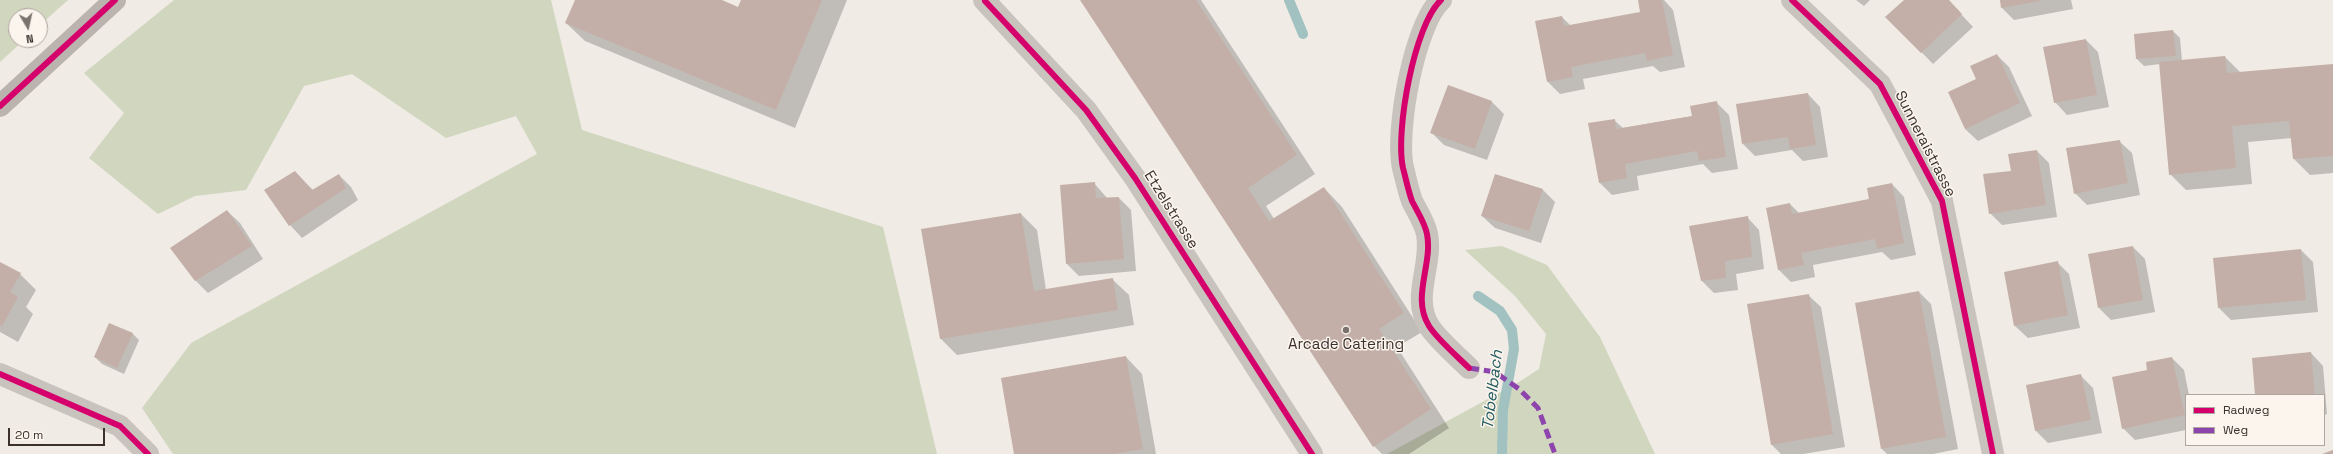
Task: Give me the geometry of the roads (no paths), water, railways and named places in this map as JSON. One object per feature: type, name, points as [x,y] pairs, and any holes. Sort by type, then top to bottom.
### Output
[{"type":"main road","points":[[0,106],[115,0]]},
{"type":"street","name":"Etzelstrasse","points":[[984,0],[1086,110],[1135,178],[1312,454]]},
{"type":"street","points":[[1441,0],[1423,26],[1413,64],[1402,120],[1403,166],[1412,199],[1427,233],[1428,262],[1421,290],[1423,309],[1429,326],[1469,368]]},
{"type":"street","name":"Sunneraistrasse","points":[[1792,0],[1880,84],[1942,201],[1993,454]]},
{"type":"street","points":[[0,374],[120,426],[148,454]]},
{"type":"waterway","name":"Tobelbach","points":[[1289,0],[1303,34]]},
{"type":"waterway","name":"Tobelbach","points":[[1478,296],[1500,311],[1512,330],[1514,349],[1503,410],[1502,454]]},
{"type":"place","name":"Arcade Catering","points":[[1346,330]]}]
